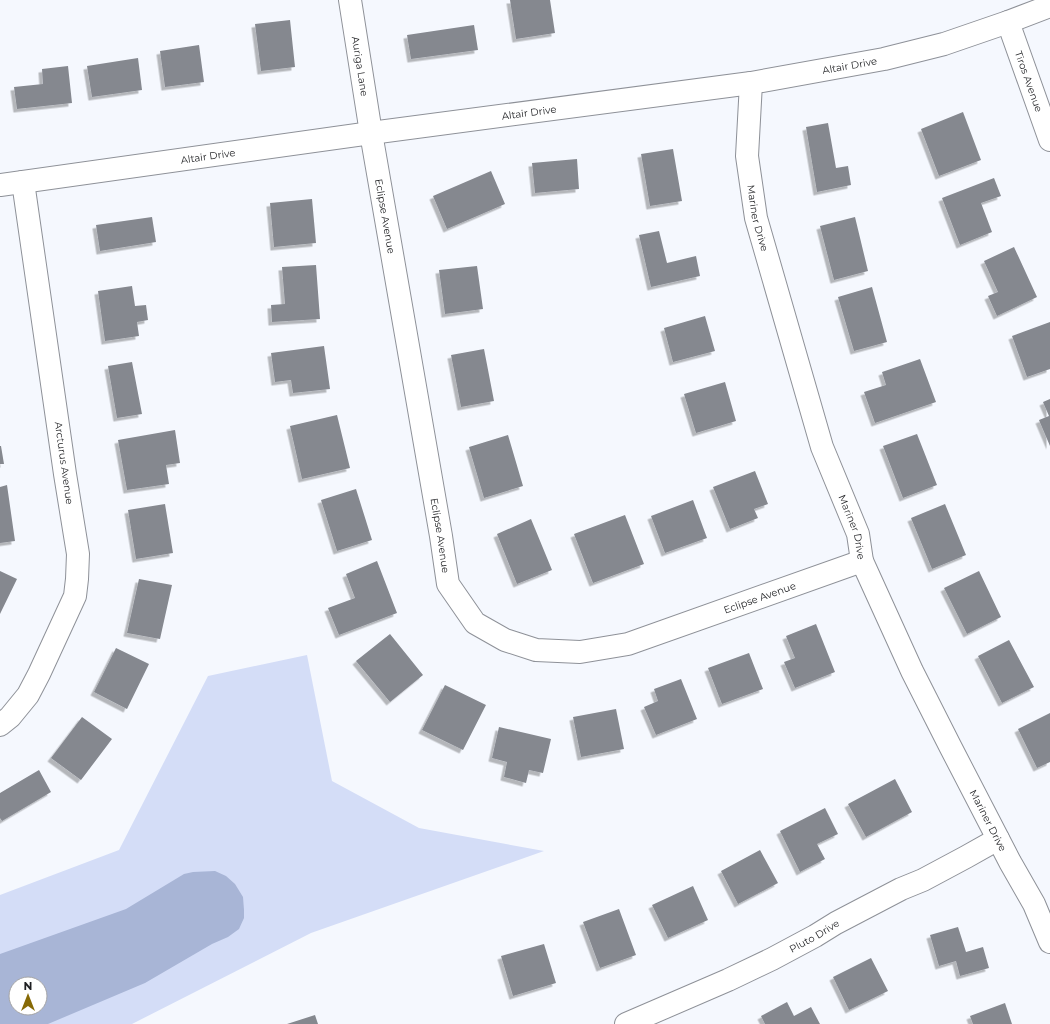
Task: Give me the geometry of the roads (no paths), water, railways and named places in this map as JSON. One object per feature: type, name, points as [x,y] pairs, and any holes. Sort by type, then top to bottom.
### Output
[{"type":"street","name":"Auriga Lane","points":[[350,0],[371,133]]},
{"type":"street","name":"Altair Drive","points":[[0,185],[371,133],[751,83],[884,59],[944,44],[1050,6]]},
{"type":"street","name":"Tiros Avenue","points":[[1008,22],[1050,140]]},
{"type":"street","name":"Mariner Drive","points":[[751,83],[747,156],[756,218],[822,447],[858,534],[862,561],[912,671],[998,839],[1034,904],[1050,942]]},
{"type":"street","name":"Eclipse Avenue","points":[[371,133],[448,584],[474,623],[505,640],[536,650],[580,652],[628,644],[862,561]]},
{"type":"street","name":"Arcturus Avenue","points":[[0,725],[10,717],[28,695],[75,596],[78,579],[78,554],[23,182]]},
{"type":"street","name":"Pluto Drive","points":[[626,1024],[728,980],[772,959],[836,923],[998,839]]}]
